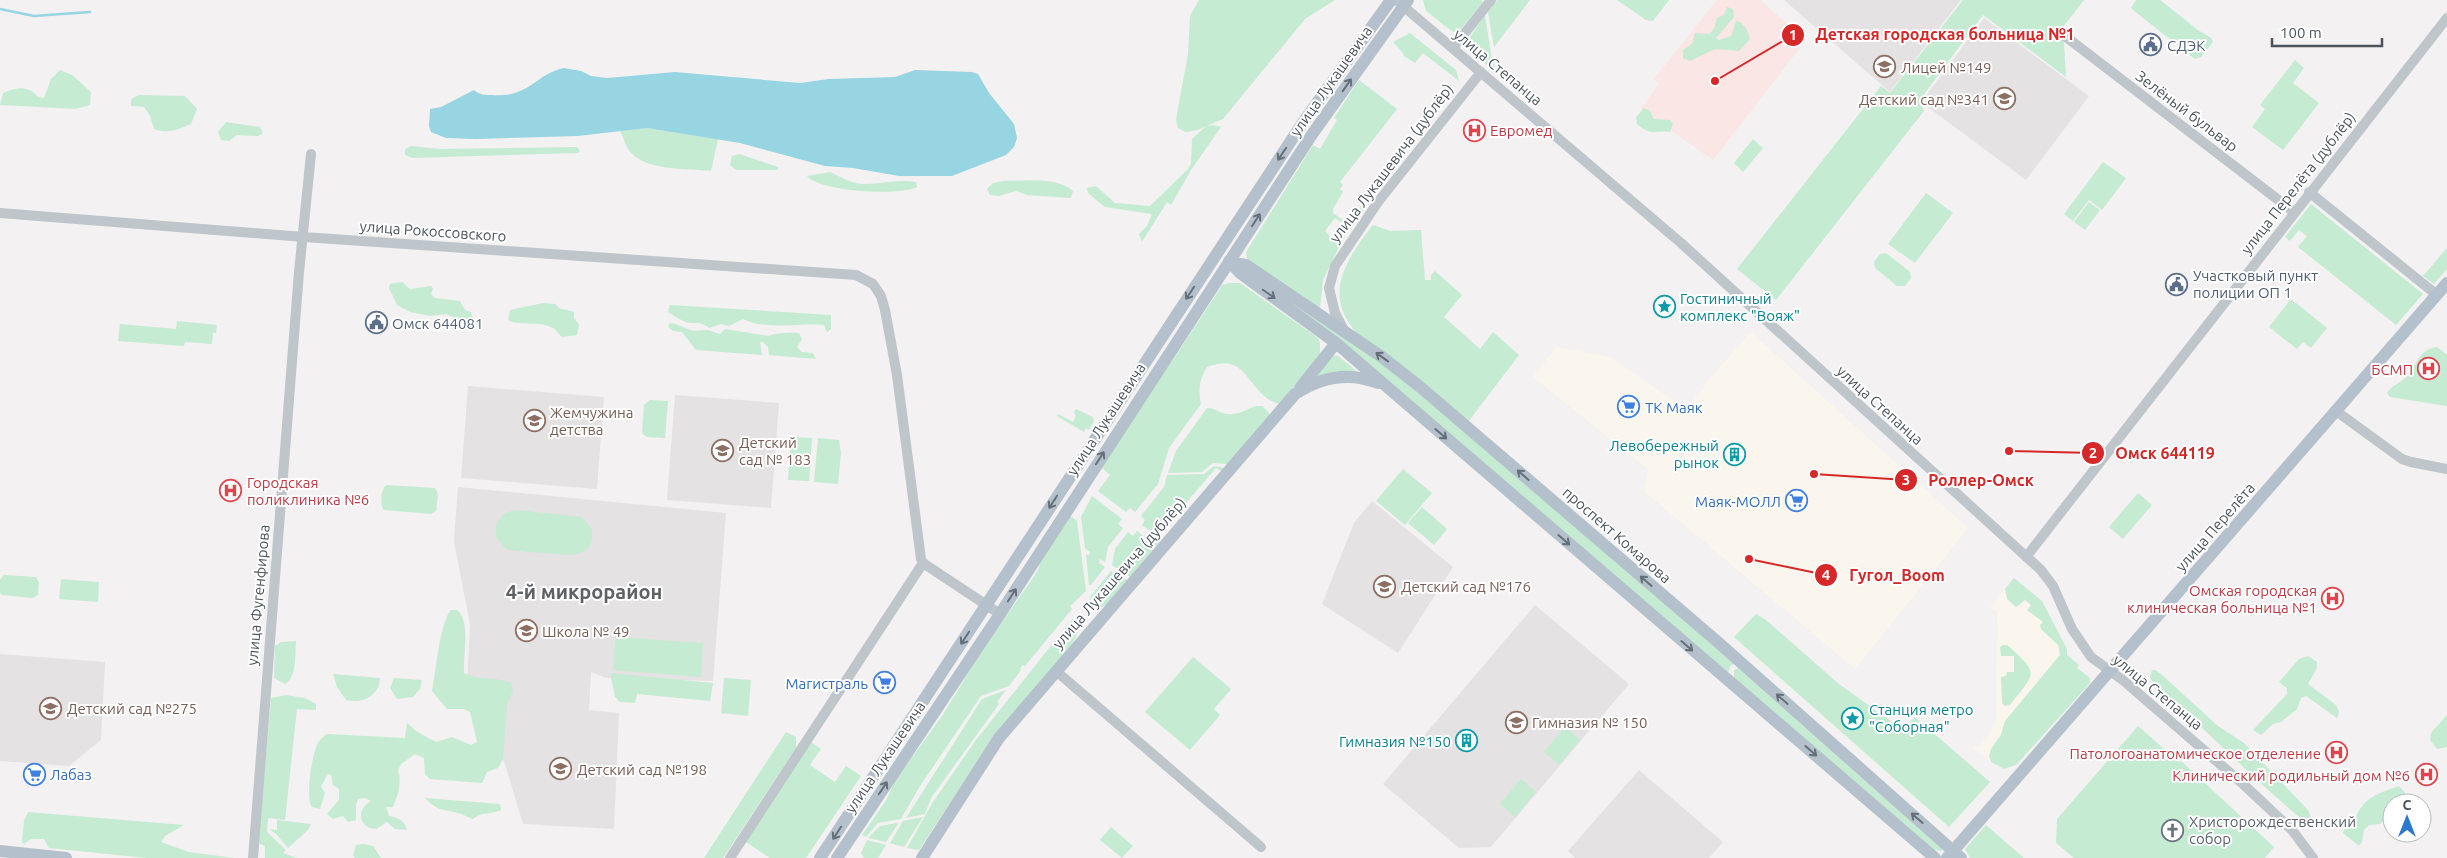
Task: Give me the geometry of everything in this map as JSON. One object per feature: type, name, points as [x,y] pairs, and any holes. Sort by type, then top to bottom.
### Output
[{"type":"main road","name":"улица Лукашевича","points":[[820,858],[1302,124],[1391,0]]},
{"type":"main road","name":"улица Лукашевича","points":[[837,858],[1000,614],[1231,262],[1313,133],[1403,2]]},
{"type":"main road","name":"проспект Комарова","points":[[1217,252],[1231,262],[1240,273],[1336,343],[1935,858]]},
{"type":"main road","name":"проспект Комарова","points":[[1231,262],[1246,265],[1382,357],[1419,386],[1742,664],[1954,856]]},
{"type":"main road","name":"улица Перелёта","points":[[1954,856],[2110,672],[2447,284]]},
{"type":"main road","points":[[1295,394],[1336,343]]},
{"type":"main road","name":"улица Лукашевича (дублёр)","points":[[922,858],[994,745],[1295,394],[1311,384],[1339,377],[1367,379],[1385,386]]},
{"type":"main road","points":[[1404,403],[1403,397],[1408,388],[1419,386]]},
{"type":"main road","points":[[1650,614],[1664,607],[1666,598]]},
{"type":"main road","points":[[1728,681],[1731,671],[1742,664]]},
{"type":"main road","points":[[0,851],[66,858]]},
{"type":"street","points":[[1454,48],[1491,0]]},
{"type":"street","name":"улица Степанца","points":[[1403,2],[1481,72],[1681,243],[2041,570],[2053,586],[2082,646],[2091,657],[2131,687],[2243,784],[2292,830],[2313,858]]},
{"type":"street","name":"улица Перелёта (дублёр)","points":[[2026,557],[2309,192],[2447,18]]},
{"type":"street","name":"Зелёный бульвар","points":[[2061,34],[2294,212]]},
{"type":"street","name":"улица Лукашевича (дублёр)","points":[[1346,333],[1331,300],[1330,277],[1349,243],[1481,72]]},
{"type":"street","name":"улица Фугенфирова","points":[[253,858],[299,266],[304,237],[311,154]]},
{"type":"street","points":[[2309,192],[2437,295]]},
{"type":"street","name":"улица Рокоссовского","points":[[0,213],[304,237],[856,275],[864,278],[877,290],[885,310],[896,367],[919,551],[923,563]]},
{"type":"street","points":[[1319,316],[1328,311],[1331,300]]},
{"type":"street","points":[[2336,411],[2402,458],[2410,462],[2447,469]]},
{"type":"street","points":[[730,858],[923,563],[1000,614]]},
{"type":"street","points":[[1056,671],[1261,847]]},
{"type":"shaded area","points":[[1717,0],[1760,0],[1806,40],[1713,160],[1641,109],[1659,84],[1654,79]]},
{"type":"shaded area","name":"Лицей №149","points":[[1784,0],[1961,0],[1890,92]]},
{"type":"shaded area","name":"Детский сад №341","points":[[1984,18],[2089,96],[2026,180],[1921,102]]},
{"type":"shaded area","name":"Левобережный рынок","points":[[1751,332],[1968,528],[1855,669],[1644,491],[1648,469],[1533,377],[1556,347],[1610,357],[1686,409],[1704,388],[1704,385]]},
{"type":"shaded area","name":"Жемчужина детства","points":[[468,386],[604,397],[597,489],[461,478]]},
{"type":"shaded area","name":"Детский сад № 183","points":[[675,395],[779,403],[771,508],[667,500]]},
{"type":"shaded area","points":[[458,487],[726,513],[713,681],[606,678],[591,672],[589,710],[619,713],[614,829],[523,824],[505,764],[467,683],[470,624],[454,542]]},
{"type":"shaded area","name":"Детский сад №176","points":[[1372,501],[1453,567],[1398,653],[1322,604],[1354,523]]},
{"type":"shaded area","points":[[2005,589],[2009,601],[2018,607],[2025,600],[2031,606],[2032,614],[2044,622],[2041,629],[2058,645],[2060,655],[2005,721],[2001,735],[1993,744],[1992,762],[1973,748],[1980,746],[1988,736],[1996,720],[1997,611],[1990,608]]},
{"type":"shaded area","name":"Гимназия № 150","points":[[1535,605],[1629,684],[1491,847],[1459,848],[1383,784]]},
{"type":"shaded area","name":"Детский сад №275","points":[[0,654],[105,662],[101,740],[69,766],[0,761]]},
{"type":"shaded area","points":[[1639,770],[1723,842],[1709,858],[1575,858],[1568,851]]},
{"type":"green space","points":[[1199,0],[1335,0],[1305,19],[1223,119],[1197,130],[1186,132],[1178,128],[1176,119],[1188,54],[1190,16]]},
{"type":"green space","points":[[1423,0],[1482,0],[1482,3],[1461,29],[1453,32],[1426,11]]},
{"type":"green space","points":[[1497,0],[1530,0],[1494,47],[1488,12]]},
{"type":"green space","points":[[1617,0],[1669,0],[1653,21],[1646,20]]},
{"type":"green space","points":[[1963,0],[2084,0],[2063,27],[2066,77],[1983,15],[1919,101],[1924,111],[1776,300],[1737,269],[1881,86],[1890,93]]},
{"type":"green space","points":[[2136,0],[2160,0],[2211,38],[2213,42],[2201,57],[2195,59],[2131,8]]},
{"type":"green space","points":[[1727,7],[1733,9],[1734,17],[1716,38],[1719,40],[1731,36],[1736,21],[1746,28],[1750,39],[1739,51],[1715,49],[1690,61],[1683,58],[1683,50],[1692,44],[1695,33],[1709,34],[1714,29],[1717,18],[1724,15]]},
{"type":"green space","points":[[1485,15],[1492,60],[1497,71],[1494,74],[1468,42]]},
{"type":"green space","points":[[1410,33],[1456,70],[1459,81],[1423,53],[1415,63],[1404,56],[1393,42]]},
{"type":"green space","points":[[2295,60],[2304,68],[2293,83],[2319,103],[2283,150],[2252,127],[2265,109],[2260,105]]},
{"type":"green space","points":[[60,70],[72,75],[91,92],[90,105],[76,109],[0,105],[3,93],[18,88],[29,90],[38,97],[44,98],[51,79]]},
{"type":"green space","points":[[1359,80],[1397,109],[1340,182],[1343,185],[1340,189],[1343,192],[1333,209],[1333,213],[1346,222],[1365,202],[1366,207],[1351,229],[1335,218],[1325,231],[1331,238],[1337,229],[1345,235],[1323,280],[1320,309],[1248,263],[1246,252],[1313,145],[1320,149],[1337,120],[1334,118]]},
{"type":"green space","points":[[139,95],[185,96],[197,109],[191,124],[172,131],[154,129],[150,116],[144,107],[131,106],[131,99]]},
{"type":"green space","points":[[1644,108],[1650,111],[1654,119],[1670,120],[1673,124],[1670,132],[1650,132],[1637,124],[1636,117]]},
{"type":"green space","points":[[226,122],[260,127],[263,133],[258,136],[237,135],[229,141],[221,140],[218,132]]},
{"type":"green space","points":[[1206,126],[1221,127],[1191,170],[1171,205],[1167,202],[1142,242],[1139,234],[1147,226],[1152,214],[1105,207],[1088,193],[1087,188],[1096,186],[1115,203],[1150,206],[1188,169],[1191,163],[1192,139]]},
{"type":"green space","points":[[647,128],[718,139],[711,171],[666,168],[644,162],[635,156],[628,149],[620,131]]},
{"type":"green space","points":[[1753,139],[1763,148],[1743,172],[1734,163]]},
{"type":"green space","points":[[411,146],[439,149],[577,147],[580,151],[578,153],[413,158],[405,155],[405,149]]},
{"type":"green space","points":[[739,154],[778,167],[778,170],[736,170],[730,165],[732,156]]},
{"type":"green space","points":[[2103,162],[2126,178],[2102,210],[2089,200],[2073,221],[2064,214]]},
{"type":"green space","points":[[830,172],[860,184],[909,181],[916,182],[917,187],[894,191],[861,191],[827,186],[807,176]]},
{"type":"green space","points":[[1003,181],[1049,181],[1066,186],[1073,191],[1071,198],[1027,195],[1016,191],[999,196],[990,195],[987,189],[993,183]]},
{"type":"green space","points":[[1926,193],[1953,213],[1915,263],[1888,244]]},
{"type":"green space","points":[[2089,202],[2100,210],[2085,230],[2074,222]]},
{"type":"green space","points":[[2311,204],[2423,294],[2396,325],[2298,247],[2307,236],[2299,230],[2290,241],[2285,237]]},
{"type":"green space","points":[[1373,225],[1391,231],[1421,230],[1425,280],[1431,280],[1431,275],[1435,271],[1462,295],[1444,317],[1480,349],[1493,332],[1519,355],[1468,422],[1357,334],[1347,319],[1341,305],[1340,291],[1342,278],[1354,251]]},
{"type":"green space","points":[[2447,248],[2447,269],[2434,284],[2423,276]]},
{"type":"green space","points":[[1886,253],[1910,272],[1911,278],[1905,286],[1897,286],[1875,268],[1874,262],[1880,254]]},
{"type":"green space","points":[[1243,268],[1379,360],[1736,663],[1730,666],[1728,673]]},
{"type":"green space","points":[[402,282],[410,289],[431,286],[433,289],[431,294],[435,298],[460,301],[465,310],[471,312],[473,319],[460,320],[446,314],[431,316],[410,312],[397,305],[389,288],[390,284]]},
{"type":"green space","points":[[1240,283],[1318,338],[1320,355],[1279,404],[1268,399],[1240,369],[1231,364],[1221,363],[1207,367],[1200,385],[1201,404],[1169,448],[1158,484],[1135,512],[1130,508],[1126,512],[1098,491],[1110,475],[1102,468],[1152,386],[1173,360],[1222,285]]},
{"type":"green space","points":[[2291,299],[2327,328],[2311,348],[2303,342],[2297,349],[2269,327]]},
{"type":"green space","points":[[543,303],[555,304],[559,308],[574,312],[574,318],[579,324],[577,335],[562,337],[554,329],[542,324],[519,323],[508,320],[510,310]]},
{"type":"green space","points":[[670,305],[831,315],[831,329],[827,332],[824,325],[771,325],[743,319],[729,326],[721,324],[709,328],[700,323],[686,322],[668,312]]},
{"type":"green space","points":[[177,321],[217,325],[216,333],[213,333],[212,344],[185,342],[184,346],[118,341],[120,324],[176,329]]},
{"type":"green space","points":[[673,323],[693,331],[707,330],[720,334],[725,329],[768,336],[783,333],[799,333],[802,339],[797,347],[802,352],[813,353],[816,359],[769,355],[768,347],[763,342],[760,342],[762,355],[696,350],[682,332],[673,331],[668,327],[669,324]]},
{"type":"green space","name":"БСМП","points":[[2437,347],[2447,355],[2447,406],[2390,397],[2387,393],[2392,387],[2407,377],[2423,353]]},
{"type":"green space","points":[[1337,355],[1362,376],[1316,377],[1330,357]]},
{"type":"green space","points":[[650,400],[668,401],[665,438],[647,437],[642,433],[644,405]]},
{"type":"green space","points":[[1256,406],[1262,406],[1270,414],[1228,464],[1213,463],[1202,472],[1168,473],[1176,451],[1207,408],[1232,414]]},
{"type":"green space","points":[[1076,409],[1093,417],[1094,421],[1089,430],[1086,428],[1084,432],[1057,416],[1058,414],[1073,422],[1076,417],[1074,412]]},
{"type":"green space","points":[[791,437],[812,438],[809,481],[788,480]]},
{"type":"green space","points":[[818,438],[839,440],[841,453],[838,484],[814,482]]},
{"type":"green space","points":[[1214,466],[1224,468],[1221,471],[1216,468],[1160,533],[1162,535],[1160,538],[1142,525],[1145,520],[1141,516],[1164,487],[1167,475],[1204,474]]},
{"type":"green space","points":[[1403,469],[1432,493],[1405,525],[1376,501]]},
{"type":"green space","points":[[386,485],[435,488],[438,494],[436,511],[431,514],[384,510],[381,498]]},
{"type":"green space","points":[[2138,493],[2152,505],[2123,539],[2109,527]]},
{"type":"green space","points":[[1092,496],[1122,519],[1118,524],[1123,528],[1108,547],[1105,562],[1100,559],[1099,563],[1105,567],[1089,585],[1086,554],[1089,556],[1090,552],[1085,548],[1081,517]]},
{"type":"green space","points":[[1422,507],[1447,529],[1434,545],[1408,523]]},
{"type":"green space","points":[[517,510],[582,517],[592,529],[592,539],[589,547],[585,551],[571,555],[506,549],[496,537],[496,526],[503,515]]},
{"type":"green space","points":[[1068,514],[1077,521],[1086,591],[1070,606],[1072,609],[1025,666],[1023,665],[1009,686],[981,696],[920,786],[901,819],[878,823],[866,837],[862,835],[887,799],[894,782],[942,716],[984,647],[1031,581],[1039,568],[1041,556]]},
{"type":"green space","points":[[1137,531],[1146,538],[1149,534],[1159,542],[1130,577],[1112,565],[1115,549],[1128,532],[1133,536]]},
{"type":"green space","points":[[1111,571],[1127,580],[1108,603],[1093,613],[1090,597]]},
{"type":"green space","points":[[4,575],[36,577],[39,583],[38,595],[33,598],[2,595],[0,593],[0,580]]},
{"type":"green space","points":[[2014,578],[2042,601],[2067,649],[2067,655],[2079,665],[2077,668],[2090,678],[2090,683],[2016,765],[2004,769],[1991,762],[1989,756],[1991,749],[2001,735],[2005,721],[2060,655],[2058,645],[2041,629],[2040,625],[2043,622],[2027,610],[2031,605],[2025,600],[2016,607],[2007,599],[2005,589]]},
{"type":"green space","points":[[61,579],[99,582],[98,602],[59,599]]},
{"type":"green space","points":[[451,610],[457,610],[464,622],[464,673],[475,677],[511,683],[513,691],[507,704],[503,759],[498,768],[487,772],[482,783],[430,779],[425,774],[424,758],[415,754],[401,764],[398,770],[399,789],[393,807],[386,807],[389,816],[400,820],[407,830],[395,829],[387,822],[376,829],[366,825],[361,818],[361,813],[366,804],[371,801],[365,798],[358,799],[356,820],[348,822],[343,816],[333,819],[327,814],[339,800],[339,789],[333,785],[331,775],[328,774],[321,786],[325,793],[320,809],[312,807],[309,786],[313,758],[318,743],[327,734],[405,738],[407,723],[416,731],[436,742],[452,737],[471,745],[477,742],[470,712],[464,709],[447,709],[432,691],[441,636],[447,616]]},
{"type":"green space","points":[[1756,614],[1766,620],[1839,684],[1903,730],[1915,717],[1990,782],[1949,827],[1734,637]]},
{"type":"green space","points":[[1073,618],[1080,628],[1072,645],[991,741],[919,850],[907,848],[933,802],[976,740]]},
{"type":"green space","points":[[616,637],[703,643],[701,677],[613,670]]},
{"type":"green space","points":[[296,641],[292,676],[285,684],[274,678],[275,646],[281,642]]},
{"type":"green space","points":[[2007,645],[2025,662],[2031,674],[2019,694],[2010,705],[2005,706],[2002,703],[2001,677],[2006,676],[2007,672],[2014,672],[2014,656],[2001,656],[2000,647]]},
{"type":"green space","points":[[2308,656],[2317,662],[2317,668],[2308,684],[2336,705],[2339,712],[2337,718],[2306,696],[2301,698],[2297,709],[2281,722],[2273,724],[2261,735],[2253,730],[2287,694],[2287,688],[2279,682],[2299,659]]},
{"type":"green space","points":[[1193,657],[1231,689],[1214,709],[1220,715],[1190,750],[1145,712]]},
{"type":"green space","points":[[1738,668],[1942,851],[1935,850],[1734,678],[1734,670]]},
{"type":"green space","points":[[2152,670],[2161,674],[2218,726],[2244,743],[2308,810],[2312,819],[2308,822],[2304,821],[2246,769],[2152,681],[2150,677]]},
{"type":"green space","points":[[610,673],[713,683],[710,701],[637,694],[635,703],[620,702],[615,697]]},
{"type":"green space","points":[[333,674],[380,678],[377,690],[373,694],[364,700],[352,701],[346,700],[337,687]]},
{"type":"green space","points":[[394,678],[422,680],[420,689],[413,697],[397,699],[390,688]]},
{"type":"green space","points":[[724,678],[751,680],[748,716],[721,713]]},
{"type":"green space","points":[[1006,690],[997,702],[999,704],[931,798],[925,814],[906,818],[982,699]]},
{"type":"green space","points":[[286,695],[305,698],[316,704],[316,710],[297,709],[285,820],[268,818],[267,832],[286,850],[283,853],[297,858],[265,858],[265,846],[258,843],[271,698]]},
{"type":"green space","points":[[2447,715],[2447,747],[2437,749],[2430,740],[2431,733]]},
{"type":"green space","points":[[2138,726],[2179,762],[2181,761],[2274,847],[2265,858],[2074,858],[2056,843],[2057,819]]},
{"type":"green space","points":[[1565,727],[1580,740],[1559,765],[1544,752]]},
{"type":"green space","points":[[786,732],[796,737],[796,748],[723,858],[704,858]]},
{"type":"green space","points":[[809,741],[821,749],[810,765],[835,782],[846,766],[861,776],[806,858],[770,858],[743,840]]},
{"type":"green space","points":[[1521,779],[1536,792],[1515,817],[1500,804]]},
{"type":"green space","points":[[2399,786],[2405,793],[2382,793],[2382,822],[2369,825],[2364,830],[2362,842],[2359,846],[2343,833],[2345,825],[2354,821],[2366,801],[2380,793]]},
{"type":"green space","points":[[425,798],[500,804],[501,810],[480,815],[473,819],[460,813],[437,808]]},
{"type":"green space","points":[[28,812],[184,825],[165,836],[161,842],[189,852],[234,858],[146,858],[49,848],[44,839],[31,839],[24,844],[22,842],[24,821]]},
{"type":"green space","points":[[923,817],[904,847],[890,843],[903,821]]},
{"type":"green space","points":[[277,820],[311,824],[308,830],[288,848],[269,829],[277,830]]},
{"type":"green space","points":[[898,824],[886,842],[868,838],[880,826]]},
{"type":"green space","points":[[1986,825],[2024,858],[1970,858],[1965,849]]},
{"type":"green space","points":[[1111,827],[1133,846],[1122,858],[1100,840]]},
{"type":"green space","points":[[867,840],[886,845],[878,858],[864,858],[861,853]]},
{"type":"green space","points":[[356,845],[373,846],[381,858],[355,858],[353,856]]},
{"type":"water","points":[[564,68],[581,71],[591,76],[607,78],[675,72],[800,83],[829,79],[895,77],[915,70],[972,72],[978,74],[989,93],[1014,124],[1017,138],[1014,147],[1006,155],[952,176],[899,176],[853,168],[825,166],[740,143],[647,128],[578,136],[476,139],[446,138],[431,132],[429,126],[430,109],[441,107],[474,90],[480,94],[487,95],[515,93],[546,75]]},
{"type":"waterway","points":[[0,9],[34,16],[90,12]]},
{"type":"place","name":"СДЭК","points":[[2151,45]]},
{"type":"place","name":"Лицей №149","points":[[1885,67]]},
{"type":"place","name":"Детская городская больница №1","points":[[1715,81]]},
{"type":"place","name":"Детский сад №341","points":[[2005,99]]},
{"type":"place","name":"Евромед","points":[[1474,130]]},
{"type":"place","name":"Участковый пункт полиции ОП 1","points":[[2177,284]]},
{"type":"place","name":"Гостиничный комплекс \"Вояж\"","points":[[1664,307]]},
{"type":"place","name":"Омск 644081","points":[[376,323]]},
{"type":"place","name":"БСМП","points":[[2429,369]]},
{"type":"place","name":"ТК Маяк","points":[[1629,407]]},
{"type":"place","name":"Жемчужина детства","points":[[534,421]]},
{"type":"place","name":"Детский сад № 183","points":[[723,451]]},
{"type":"place","name":"Омск 644119","points":[[2009,451]]},
{"type":"place","name":"Левобережный рынок","points":[[1735,454]]},
{"type":"place","name":"Роллер-Омск","points":[[1814,474]]},
{"type":"place","name":"Городская поликлиника №6","points":[[231,491]]},
{"type":"place","name":"Маяк-МОЛЛ","points":[[1797,501]]},
{"type":"place","name":"Гугол_Boom","points":[[1749,559]]},
{"type":"place","name":"Детский сад №176","points":[[1385,586]]},
{"type":"place","name":"Омская городская клиническая больница №1","points":[[2333,599]]},
{"type":"place","name":"Школа № 49","points":[[526,631]]},
{"type":"place","name":"Магистраль","points":[[884,683]]},
{"type":"place","name":"Детский сад №275","points":[[51,708]]},
{"type":"place","name":"Станция метро \"Соборная\"","points":[[1853,718]]},
{"type":"place","name":"Гимназия № 150","points":[[1516,722]]},
{"type":"place","name":"Гимназия №150","points":[[1467,741]]},
{"type":"place","name":"Патологоанатомическое отделение","points":[[2337,753]]},
{"type":"place","name":"Детский сад №198","points":[[561,769]]},
{"type":"place","name":"Лабаз","points":[[34,774]]},
{"type":"place","name":"Клинический родильный дом №6","points":[[2426,775]]},
{"type":"place","name":"Христорождественский собор","points":[[2173,830]]},
{"type":"district","name":"4-й микрорайон","points":[[584,591]]}]
